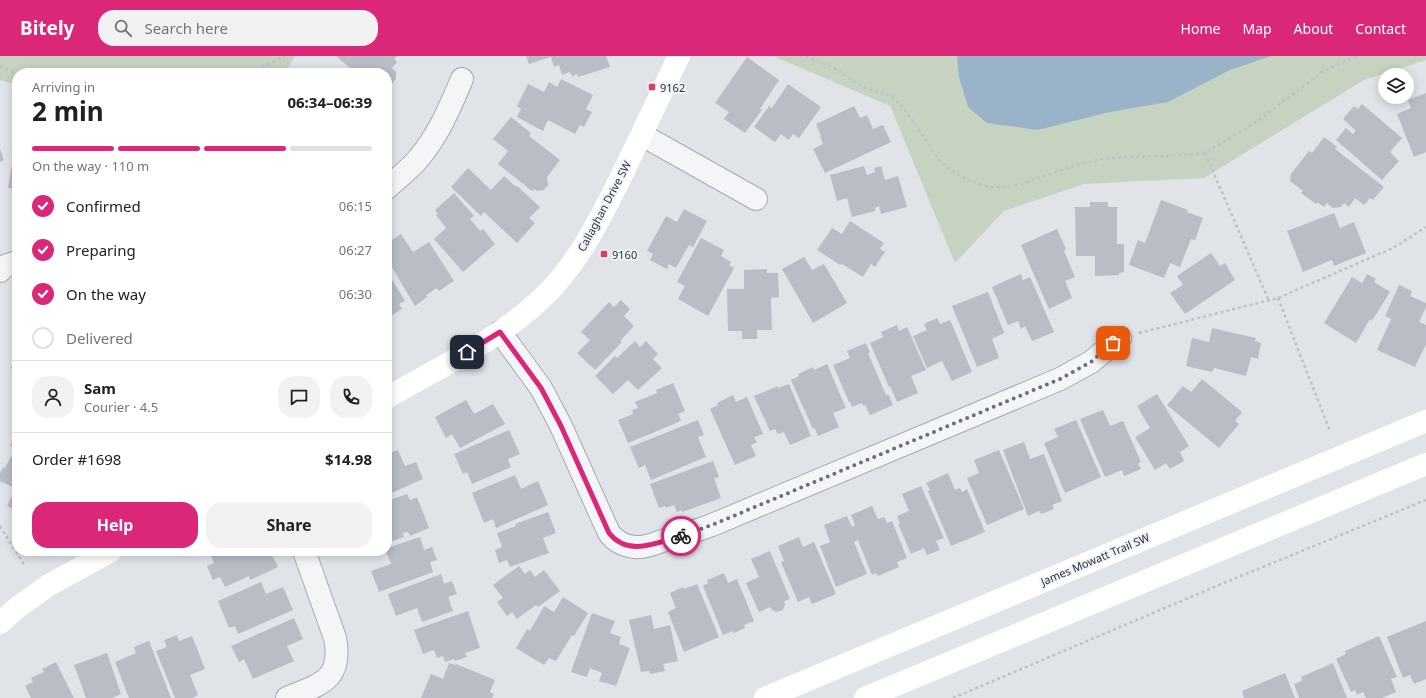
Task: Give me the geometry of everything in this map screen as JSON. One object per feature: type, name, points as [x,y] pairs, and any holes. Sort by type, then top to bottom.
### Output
[{"type":"main road","name":"Callaghan Drive SW","points":[[392,395],[500,332],[539,302],[563,276],[584,248],[642,135],[679,56]]},
{"type":"main road","name":"James Mowatt Trail SW","points":[[765,698],[1426,421]]},
{"type":"main road","points":[[865,698],[1426,464]]},
{"type":"main road","points":[[0,623],[18,607],[49,585],[103,556]]},
{"type":"street","points":[[392,183],[418,158],[434,138],[446,117],[462,79]]},
{"type":"street","points":[[642,135],[756,199]]},
{"type":"street","points":[[0,271],[6,266],[12,264]]},
{"type":"street","points":[[500,332],[541,388],[561,426],[609,533],[614,540],[635,547],[646,546],[712,525],[1060,379],[1091,362],[1120,338]]},
{"type":"street","points":[[287,698],[323,681],[332,674],[337,665],[338,652],[335,638],[306,556]]},
{"type":"path","points":[[261,68],[285,56]]},
{"type":"path","points":[[806,56],[834,68],[862,87],[891,96],[902,105],[940,161],[955,173],[970,181],[989,187],[1008,188],[1075,165],[1102,159],[1205,153],[1252,125],[1322,72],[1356,56]]},
{"type":"path","points":[[0,66],[12,72]]},
{"type":"path","points":[[1205,153],[1269,301]]},
{"type":"path","points":[[1120,338],[1278,298],[1393,248],[1426,227]]},
{"type":"path","points":[[1278,298],[1330,432]]},
{"type":"path","points":[[954,698],[1219,585],[1426,500]]},
{"type":"path","points":[[0,526],[12,544]]},
{"type":"path","points":[[20,556],[26,566]]},
{"type":"green space","points":[[0,56],[295,56],[288,68],[12,68],[12,84],[0,80]]},
{"type":"green space","points":[[773,56],[1426,56],[1426,60],[1401,68],[1378,68],[1378,75],[1364,80],[1204,178],[1084,184],[1004,211],[955,263],[890,106]]},
{"type":"water","points":[[957,56],[1271,56],[1230,70],[1168,102],[1110,112],[1038,130],[987,123],[968,107],[959,77]]},
{"type":"building","points":[[336,56],[397,56],[394,59],[397,62],[392,68],[350,68]]},
{"type":"building","points":[[526,56],[606,56],[610,67],[578,77],[577,74],[572,76],[570,72],[562,75],[559,65],[554,67],[551,57],[529,64]]},
{"type":"building","points":[[747,57],[779,80],[760,109],[762,110],[745,133],[724,119],[729,112],[715,103]]},
{"type":"building","points":[[392,68],[396,72],[396,79],[392,83]]},
{"type":"building","points":[[561,79],[593,95],[586,109],[592,112],[584,127],[580,125],[575,134],[548,120],[543,131],[517,117],[521,109],[517,106],[528,84],[544,92],[549,82],[557,87]]},
{"type":"building","points":[[788,84],[821,107],[799,138],[793,134],[789,140],[781,134],[775,142],[754,127],[769,106],[772,108]]},
{"type":"building","points":[[1426,93],[1426,152],[1414,157],[1397,114],[1411,108],[1410,104],[1414,104],[1414,98]]},
{"type":"building","points":[[1362,104],[1402,138],[1390,152],[1399,161],[1382,180],[1336,140],[1346,128],[1353,134],[1356,131],[1343,119],[1354,106],[1358,109]]},
{"type":"building","points":[[854,106],[860,118],[867,115],[873,129],[883,125],[891,142],[825,173],[813,149],[823,144],[816,124]]},
{"type":"building","points":[[511,117],[531,133],[529,136],[560,160],[547,177],[548,185],[544,190],[537,191],[534,189],[532,191],[498,164],[508,151],[493,139]]},
{"type":"building","points":[[1324,137],[1337,147],[1335,149],[1384,187],[1373,200],[1370,198],[1364,205],[1355,198],[1349,207],[1344,203],[1341,207],[1333,208],[1327,203],[1324,207],[1317,202],[1316,204],[1301,193],[1303,191],[1290,181],[1291,174],[1309,151],[1312,153]]},
{"type":"building","points":[[0,149],[4,160],[0,162]]},
{"type":"building","points":[[12,164],[12,188],[8,188]]},
{"type":"building","points":[[864,166],[867,175],[875,172],[874,168],[881,166],[885,180],[898,176],[907,207],[881,214],[879,206],[875,208],[875,211],[852,217],[847,198],[837,201],[830,175]]},
{"type":"building","points":[[468,168],[491,190],[504,176],[540,207],[529,218],[535,223],[517,243],[484,212],[481,216],[451,187]]},
{"type":"building","points":[[454,193],[474,216],[470,219],[480,231],[483,229],[495,244],[463,272],[434,239],[446,228],[436,215],[438,214],[435,210]]},
{"type":"building","points":[[1161,200],[1188,210],[1187,212],[1203,218],[1195,240],[1191,239],[1180,267],[1170,263],[1164,278],[1129,265],[1138,240],[1145,243]]},
{"type":"building","points":[[1090,202],[1108,202],[1108,207],[1117,207],[1117,244],[1124,244],[1124,272],[1119,273],[1119,275],[1095,276],[1095,256],[1076,256],[1075,207],[1090,207]]},
{"type":"building","points":[[684,209],[707,221],[693,247],[689,245],[676,268],[669,264],[667,269],[650,260],[653,254],[647,251],[666,216],[677,222]]},
{"type":"building","points":[[1334,213],[1340,228],[1354,222],[1366,253],[1334,266],[1332,260],[1303,272],[1287,231]]},
{"type":"building","points":[[850,221],[884,243],[880,249],[885,252],[875,267],[871,264],[863,277],[842,264],[840,265],[817,250],[832,228],[842,234]]},
{"type":"building","points":[[1057,229],[1066,249],[1064,251],[1075,277],[1065,281],[1072,298],[1049,309],[1021,245]]},
{"type":"building","points":[[401,234],[413,252],[429,242],[454,281],[439,291],[437,288],[426,295],[427,297],[415,306],[392,267],[392,240]]},
{"type":"building","points":[[701,238],[724,250],[721,256],[731,262],[729,265],[734,268],[708,316],[678,299],[685,286],[677,282]]},
{"type":"building","points":[[1211,253],[1220,266],[1225,263],[1235,280],[1185,314],[1170,293],[1183,285],[1177,276]]},
{"type":"building","points":[[804,257],[812,270],[824,264],[847,303],[813,323],[782,269]]},
{"type":"building","points":[[767,269],[767,273],[778,273],[779,297],[771,298],[772,330],[757,330],[757,339],[742,339],[742,331],[728,331],[727,289],[744,289],[744,270]]},
{"type":"building","points":[[1021,274],[1023,280],[1030,277],[1054,332],[1032,341],[1025,326],[1021,329],[1018,321],[1008,325],[992,287]]},
{"type":"building","points":[[1367,274],[1376,279],[1374,282],[1390,292],[1372,321],[1370,319],[1356,343],[1324,323],[1352,277],[1362,283]]},
{"type":"building","points":[[392,279],[405,301],[399,304],[402,309],[392,315]]},
{"type":"building","points":[[1399,285],[1412,291],[1410,296],[1426,303],[1426,307],[1419,322],[1426,325],[1426,344],[1415,367],[1377,350],[1391,319],[1385,316]]},
{"type":"building","points":[[988,292],[1004,333],[992,339],[999,358],[977,367],[952,306]]},
{"type":"building","points":[[621,300],[630,309],[624,316],[634,326],[620,341],[622,342],[595,370],[577,353],[590,340],[581,332],[609,302],[614,307]]},
{"type":"building","points":[[937,318],[940,324],[950,320],[972,372],[952,381],[942,361],[927,368],[913,336],[927,330],[924,324]]},
{"type":"building","points":[[897,325],[899,331],[907,327],[926,370],[911,376],[918,393],[897,402],[870,343],[883,337],[881,332]]},
{"type":"building","points":[[1212,328],[1256,338],[1255,341],[1261,343],[1258,359],[1251,357],[1246,376],[1214,368],[1212,372],[1186,366],[1192,338],[1209,342]]},
{"type":"building","points":[[635,341],[640,347],[646,341],[658,354],[653,359],[662,368],[638,390],[628,380],[613,394],[595,376],[615,356],[617,358]]},
{"type":"building","points":[[866,343],[870,352],[868,353],[886,395],[888,394],[893,405],[870,415],[865,405],[863,406],[862,403],[852,407],[833,365],[850,358],[847,351]]},
{"type":"building","points":[[827,364],[846,408],[833,413],[839,427],[818,436],[815,428],[813,429],[791,380],[799,376],[798,374],[813,367],[814,370]]},
{"type":"building","points":[[1202,379],[1242,412],[1235,421],[1239,424],[1219,448],[1167,405],[1183,386],[1191,392]]},
{"type":"building","points":[[673,383],[685,411],[678,414],[681,421],[628,443],[618,420],[633,414],[632,410],[638,408],[635,402],[657,393],[656,390]]},
{"type":"building","points":[[789,384],[811,436],[790,445],[784,432],[778,434],[775,429],[770,431],[754,396],[778,386],[778,388]]},
{"type":"building","points":[[1157,394],[1189,446],[1180,452],[1184,461],[1170,469],[1166,463],[1155,470],[1135,437],[1150,428],[1137,406]]},
{"type":"building","points":[[733,395],[736,402],[747,397],[763,434],[754,437],[757,442],[751,445],[756,456],[735,465],[710,409],[718,405],[717,403]]},
{"type":"building","points":[[466,400],[474,414],[493,404],[505,424],[460,448],[452,434],[446,438],[435,417]]},
{"type":"building","points":[[1103,410],[1110,426],[1123,421],[1141,462],[1138,463],[1141,469],[1124,476],[1122,470],[1105,477],[1080,419]]},
{"type":"building","points":[[698,420],[704,435],[698,437],[706,457],[651,480],[645,465],[639,468],[630,447]]},
{"type":"building","points":[[1076,420],[1101,477],[1065,493],[1044,443],[1058,437],[1054,429]]},
{"type":"building","points":[[509,430],[520,454],[508,459],[511,467],[472,484],[467,472],[463,474],[454,454]]},
{"type":"building","points":[[1024,442],[1030,459],[1044,454],[1062,501],[1052,505],[1054,509],[1041,514],[1039,511],[1028,516],[1003,450]]},
{"type":"building","points":[[398,450],[405,466],[416,462],[423,479],[392,493],[392,452]]},
{"type":"building","points":[[999,450],[1024,509],[987,525],[967,478],[979,473],[974,460]]},
{"type":"building","points":[[12,455],[12,487],[0,481],[0,474],[3,467],[5,468]]},
{"type":"building","points":[[713,461],[719,477],[714,478],[721,498],[682,512],[682,510],[677,512],[674,505],[666,508],[665,506],[659,508],[650,484]]},
{"type":"building","points":[[948,473],[955,490],[960,488],[962,492],[967,489],[985,532],[951,546],[926,483]]},
{"type":"building","points":[[515,475],[521,489],[538,481],[548,505],[496,528],[493,519],[484,523],[472,493]]},
{"type":"building","points":[[921,486],[944,538],[936,541],[940,550],[927,555],[924,548],[911,554],[898,524],[900,524],[897,516],[909,511],[902,494]]},
{"type":"building","points":[[407,494],[410,500],[417,497],[429,528],[410,536],[408,532],[403,533],[404,537],[392,541],[392,499]]},
{"type":"building","points":[[12,495],[12,508],[7,506]]},
{"type":"building","points":[[872,506],[878,519],[884,517],[887,523],[892,521],[907,558],[897,562],[899,567],[878,576],[876,573],[872,575],[858,540],[854,542],[867,574],[836,587],[820,546],[830,542],[824,525],[847,516],[852,527],[855,525],[851,515]]},
{"type":"building","points":[[548,512],[556,533],[543,538],[549,553],[510,567],[507,560],[499,563],[495,550],[502,547],[497,533],[516,526],[515,524]]},
{"type":"building","points":[[420,537],[424,550],[432,547],[437,560],[430,562],[433,572],[379,592],[371,571],[391,564],[388,556],[392,556],[392,546]]},
{"type":"building","points":[[799,537],[803,547],[814,542],[836,594],[812,604],[809,597],[798,602],[781,562],[784,561],[778,546]]},
{"type":"building","points":[[770,551],[790,599],[784,601],[785,604],[783,610],[777,612],[772,610],[770,607],[759,612],[746,583],[759,577],[751,559]]},
{"type":"building","points":[[211,556],[272,556],[278,567],[250,580],[249,576],[225,587],[220,577],[213,580],[207,566],[214,563]]},
{"type":"building","points":[[519,566],[525,574],[530,570],[535,577],[544,570],[560,591],[538,607],[536,605],[517,619],[512,612],[507,616],[497,602],[503,598],[493,585]]},
{"type":"building","points":[[724,573],[728,583],[737,579],[754,621],[744,625],[745,628],[734,633],[733,631],[723,635],[703,586],[708,583],[707,580]]},
{"type":"building","points":[[441,574],[444,584],[452,581],[457,594],[448,597],[453,611],[422,622],[417,608],[396,616],[388,594]]},
{"type":"building","points":[[261,582],[266,594],[283,587],[293,610],[238,634],[235,626],[229,628],[218,601]]},
{"type":"building","points":[[697,584],[719,637],[684,652],[668,612],[676,608],[670,593],[683,587],[684,589]]},
{"type":"building","points":[[563,597],[588,613],[556,661],[549,658],[544,665],[516,648],[527,629],[530,631],[544,606],[554,612]]},
{"type":"building","points":[[468,611],[480,648],[465,653],[467,657],[455,661],[454,659],[445,662],[443,656],[437,658],[434,650],[423,654],[414,630]]},
{"type":"building","points":[[592,613],[615,621],[610,633],[621,637],[619,644],[630,648],[616,686],[599,681],[602,673],[590,668],[587,677],[571,672]]},
{"type":"building","points":[[651,615],[654,629],[670,625],[678,661],[663,664],[665,671],[650,674],[649,671],[641,672],[629,620]]},
{"type":"building","points":[[294,618],[303,639],[287,646],[294,661],[253,679],[244,659],[239,662],[231,646]]},
{"type":"building","points":[[1426,621],[1426,679],[1414,684],[1410,675],[1403,678],[1387,637]]},
{"type":"building","points":[[177,635],[179,641],[192,636],[205,669],[190,675],[198,695],[192,698],[175,698],[156,651],[167,647],[164,640]]},
{"type":"building","points":[[1379,636],[1397,677],[1391,679],[1396,692],[1382,698],[1366,698],[1363,692],[1357,695],[1355,690],[1351,692],[1336,659],[1346,654],[1345,651]]},
{"type":"building","points":[[149,641],[171,698],[129,698],[115,662],[136,653],[134,647]]},
{"type":"building","points":[[107,653],[121,694],[112,698],[86,698],[74,665]]},
{"type":"building","points":[[56,662],[74,698],[31,698],[25,686],[33,682],[31,678],[44,672],[42,669]]},
{"type":"building","points":[[449,663],[456,664],[495,680],[490,692],[494,694],[492,698],[421,698],[431,674],[443,679]]},
{"type":"building","points":[[1333,663],[1347,698],[1299,698],[1294,684],[1303,680],[1301,677]]},
{"type":"building","points":[[1285,673],[1295,698],[1244,698],[1242,691]]},
{"type":"way so far","points":[[681,536],[712,525],[1060,379],[1091,362],[1113,343]]},
{"type":"place","name":"9162","points":[[652,87]]},
{"type":"place","name":"9160","points":[[604,254]]},
{"type":"route","points":[[467,352],[500,332],[541,388],[561,426],[609,533],[614,540],[635,547],[646,546],[681,536]]}]
